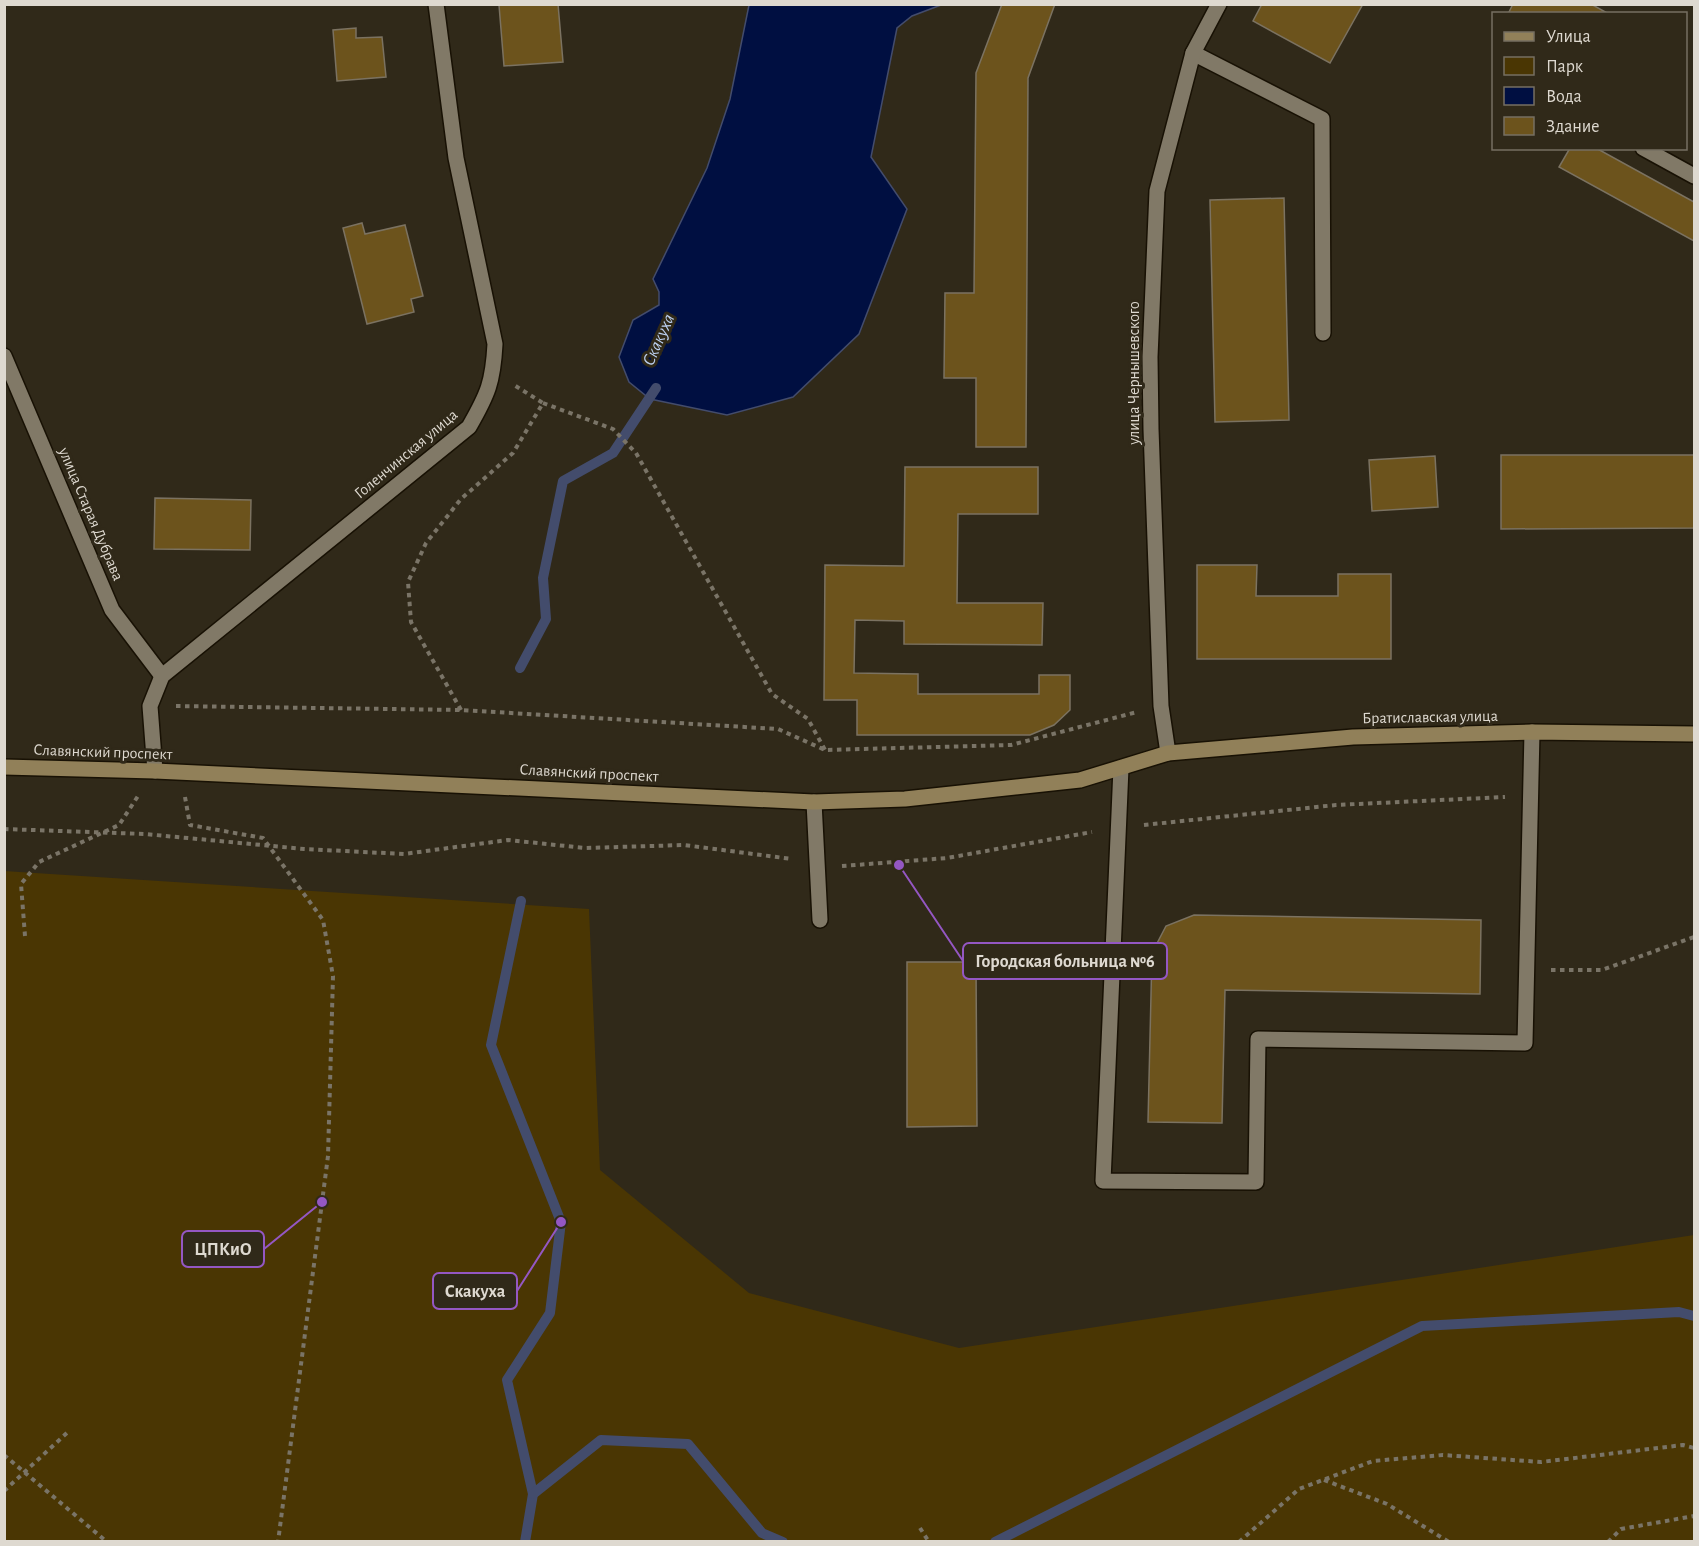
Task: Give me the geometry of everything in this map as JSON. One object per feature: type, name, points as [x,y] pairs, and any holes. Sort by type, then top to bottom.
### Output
[{"type":"street","name":"Голенчинская улица","points":[[155,771],[150,706],[162,676],[469,427],[488,394],[494,371],[495,344],[456,158],[436,4]]},
{"type":"street","name":"улица Чернышевского","points":[[1168,753],[1161,706],[1150,357],[1157,191],[1193,53],[1219,4]]},
{"type":"street","points":[[1193,53],[1322,118],[1323,333]]},
{"type":"street","points":[[1647,150],[1695,176]]},
{"type":"street","name":"улица Старая Дубрава","points":[[4,356],[112,610],[162,676]]},
{"type":"street","points":[[1121,768],[1103,1181],[1256,1182],[1258,1039],[1525,1043],[1532,732]]},
{"type":"street","name":"Братиславская улица","points":[[1168,753],[1353,737],[1532,732],[1695,734]]},
{"type":"street","name":"Славянский проспект","points":[[4,767],[182,772],[814,801],[916,798],[1080,780],[1168,753]]},
{"type":"street","points":[[814,801],[820,920]]},
{"type":"path","points":[[494,371],[543,403],[613,429],[636,453],[771,694],[808,719],[825,750]]},
{"type":"path","points":[[462,710],[411,622],[408,582],[426,543],[461,499],[513,453],[543,403]]},
{"type":"path","points":[[150,706],[462,710],[777,729],[825,750],[1011,745],[1161,706]]},
{"type":"path","points":[[25,936],[21,884],[39,862],[119,825],[155,771]]},
{"type":"path","points":[[182,772],[190,825],[263,838],[269,846],[323,920],[333,976],[328,1156],[278,1542]]},
{"type":"path","points":[[4,829],[145,834],[269,846],[404,854],[508,840],[585,848],[684,845],[741,853]]},
{"type":"path","points":[[1527,971],[1602,970],[1695,937]]},
{"type":"path","points":[[4,1491],[69,1431]]},
{"type":"path","points":[[1232,1542],[1240,1541],[1299,1490],[1373,1461],[1443,1455],[1541,1462],[1683,1445],[1695,1448]]},
{"type":"path","points":[[4,1455],[106,1542]]},
{"type":"path","points":[[1323,1480],[1387,1504],[1449,1542]]},
{"type":"path","points":[[1608,1542],[1621,1529],[1695,1516]]},
{"type":"path","points":[[920,1528],[929,1542]]},
{"type":"green space","points":[[4,871],[589,909],[600,1170],[749,1293],[959,1348],[1694,1235],[1694,1541],[5,1541]]},
{"type":"water","points":[[749,5],[941,5],[912,16],[897,28],[871,157],[907,209],[859,334],[793,397],[727,415],[650,399],[629,382],[619,357],[633,320],[659,305],[659,292],[653,279],[707,168],[730,99]]},
{"type":"building","points":[[558,4],[563,62],[504,66],[499,5]]},
{"type":"building","points":[[1002,4],[1055,4],[1028,78],[1026,447],[976,447],[976,378],[944,378],[945,293],[974,293],[976,73]]},
{"type":"building","points":[[1262,4],[1363,4],[1330,63],[1253,21]]},
{"type":"building","points":[[1513,4],[1591,4],[1605,12],[1509,12]]},
{"type":"building","points":[[356,28],[356,38],[382,37],[386,77],[337,81],[333,30]]},
{"type":"building","points":[[1569,150],[1600,150],[1694,202],[1694,241],[1559,167]]},
{"type":"building","points":[[1284,198],[1289,420],[1215,422],[1210,200]]},
{"type":"building","points":[[362,223],[365,234],[405,225],[423,296],[411,299],[414,312],[367,324],[343,228]]},
{"type":"building","points":[[1501,455],[1694,455],[1694,528],[1501,529]]},
{"type":"building","points":[[1435,456],[1438,507],[1372,511],[1369,460]]},
{"type":"building","points":[[905,467],[1038,467],[1038,514],[958,514],[957,603],[1043,603],[1042,645],[904,644],[904,621],[855,620],[854,673],[918,674],[918,694],[1039,694],[1039,675],[1070,675],[1070,710],[1054,725],[1030,735],[857,735],[857,700],[824,700],[825,565],[904,566]]},
{"type":"building","points":[[155,498],[251,500],[250,550],[154,549]]},
{"type":"building","points":[[1197,565],[1257,565],[1256,596],[1338,596],[1338,574],[1391,574],[1391,659],[1197,659]]},
{"type":"building","points":[[1194,915],[1481,920],[1480,994],[1225,990],[1222,1123],[1148,1122],[1152,953],[1166,926]]},
{"type":"building","points":[[907,962],[976,962],[977,1126],[907,1127]]},
{"type":"waterway","name":"Скакуха","points":[[520,668],[546,619],[543,578],[563,481],[613,453],[656,388]]},
{"type":"waterway","name":"Скакуха","points":[[521,901],[491,1045],[561,1222],[550,1313],[507,1380],[533,1494],[525,1542]]},
{"type":"waterway","points":[[995,1542],[1422,1326],[1679,1312],[1694,1316]]},
{"type":"waterway","points":[[533,1494],[601,1440],[688,1444],[762,1533],[783,1542]]},
{"type":"place","name":"Городская больница №6","points":[[899,865]]},
{"type":"place","name":"ЦПКиО","points":[[322,1202]]},
{"type":"place","name":"Скакуха","points":[[561,1222]]}]
